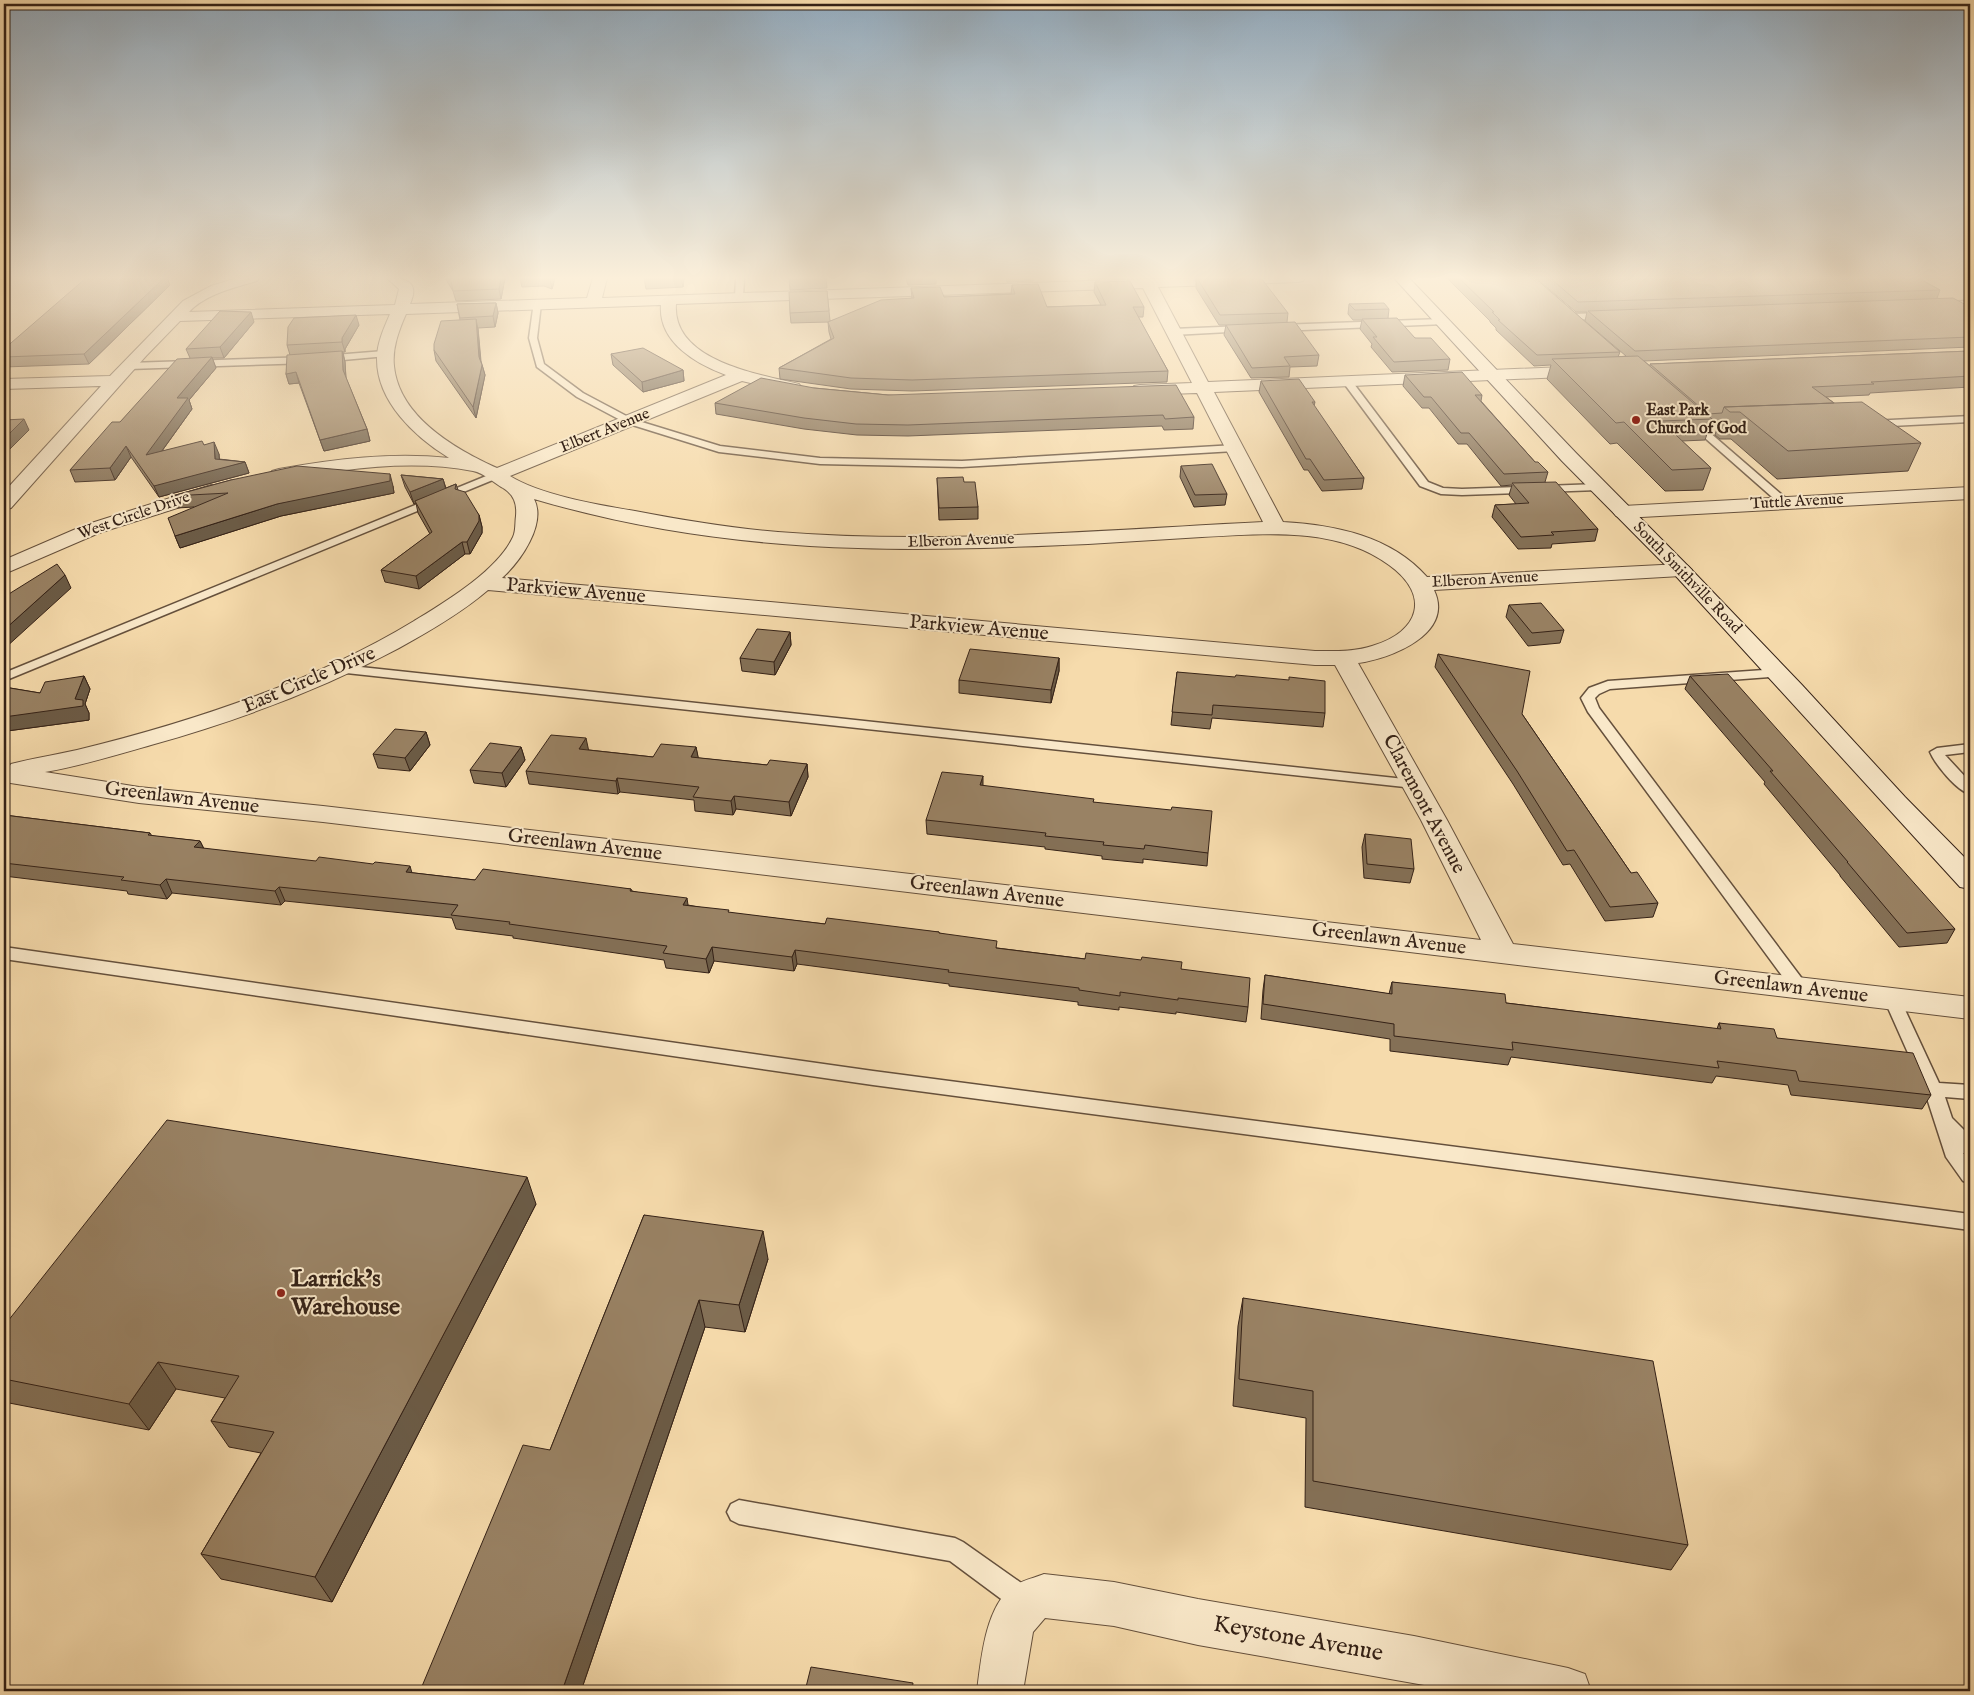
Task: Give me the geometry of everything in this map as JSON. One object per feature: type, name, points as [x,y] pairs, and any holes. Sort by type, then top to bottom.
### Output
[{"type":"street","points":[[4,504],[137,357]]},
{"type":"street","name":"Elberon Avenue","points":[[384,357],[384,367],[389,384],[413,420],[450,451],[476,467],[504,480],[586,506],[655,522],[752,537],[880,544],[1276,528],[1322,532],[1355,540],[1378,549],[1409,569],[1422,584],[1681,570]]},
{"type":"street","points":[[702,357],[717,366],[742,375],[805,390]]},
{"type":"street","points":[[1186,357],[1276,528]]},
{"type":"street","name":"South Smithville Road","points":[[1475,357],[1598,487],[1681,570],[1896,803],[1970,880]]},
{"type":"street","points":[[1125,391],[1601,370]]},
{"type":"street","name":"Elbert Avenue","points":[[504,480],[629,421],[742,375]]},
{"type":"street","points":[[4,384],[116,381]]},
{"type":"street","points":[[265,478],[309,469],[375,461],[434,462],[476,467]]},
{"type":"street","name":"East Circle Drive","points":[[4,770],[76,758],[190,726],[260,702],[342,669],[409,634],[484,583],[499,571],[514,553],[524,536],[528,520],[527,506],[521,494],[504,480]]},
{"type":"street","name":"West Circle Drive","points":[[4,568],[40,551],[139,513],[228,486]]},
{"type":"street","name":"Tuttle Avenue","points":[[1624,512],[1970,493]]},
{"type":"street","points":[[4,553],[40,551]]},
{"type":"street","name":"Parkview Avenue","points":[[484,583],[1274,656],[1315,658],[1343,658],[1386,649],[1404,641],[1420,626],[1428,610],[1427,595],[1422,584]]},
{"type":"street","name":"Claremont Avenue","points":[[1343,658],[1414,784],[1503,952]]},
{"type":"street","name":"Greenlawn Avenue","points":[[4,774],[139,795],[323,814],[1970,1008]]},
{"type":"street","name":"Keystone Avenue","points":[[1028,1603],[1044,1596],[1114,1604],[1198,1622],[1414,1659],[1568,1691]]},
{"type":"street","points":[[1000,1691],[1012,1622],[1028,1603]]},
{"type":"lane","points":[[129,366],[269,362],[339,357]]},
{"type":"lane","points":[[538,357],[540,365],[580,395],[629,421],[719,449],[820,462],[962,464],[1234,448]]},
{"type":"lane","points":[[1348,382],[1424,484],[1441,490],[1462,492],[1598,487]]},
{"type":"lane","points":[[1681,412],[1785,503]]},
{"type":"lane","points":[[1864,424],[1970,419]]},
{"type":"lane","points":[[1702,430],[1721,430]]},
{"type":"lane","points":[[4,677],[504,480]]},
{"type":"lane","points":[[342,669],[1414,784]]},
{"type":"lane","points":[[1778,673],[1608,685],[1594,691],[1588,698],[1593,708],[1800,988]]},
{"type":"lane","points":[[1968,786],[1943,763],[1937,752],[1944,749],[1970,748]]},
{"type":"lane","points":[[4,953],[874,1078],[1970,1222]]},
{"type":"lane","points":[[1892,998],[1933,1090],[1955,1157],[1970,1175]]},
{"type":"lane","points":[[1933,1090],[1970,1092]]},
{"type":"lane","points":[[1944,1121],[1970,1148]]},
{"type":"lane","points":[[739,1512],[955,1550],[1028,1603]]},
{"type":"building","points":[[212,357],[177,398],[188,398],[146,455],[202,441],[204,445],[214,442],[215,459],[245,462],[154,486],[126,446],[110,468],[70,470],[112,422],[120,422],[177,359]]},
{"type":"building","points":[[287,357],[342,357],[343,370],[367,429],[320,440],[296,372],[286,374]]},
{"type":"building","points":[[439,357],[479,357],[482,365],[473,407]]},
{"type":"building","points":[[614,357],[660,357],[683,370],[642,382]]},
{"type":"building","points":[[799,357],[1160,357],[1168,371],[912,380],[851,378],[779,368]]},
{"type":"building","points":[[1245,357],[1284,357],[1290,366],[1252,368]]},
{"type":"building","points":[[1390,357],[1448,357],[1450,359],[1394,362]]},
{"type":"building","points":[[1639,357],[1712,419],[1661,421],[1711,468],[1672,470],[1624,422],[1616,423],[1552,359]]},
{"type":"building","points":[[1820,357],[1970,357],[1970,376],[1812,387],[1834,403],[1724,407],[1722,413],[1708,414],[1650,364]]},
{"type":"building","points":[[1462,372],[1482,395],[1475,395],[1535,462],[1538,462],[1548,472],[1504,474],[1469,433],[1461,433],[1431,397],[1424,397],[1405,375]]},
{"type":"building","points":[[761,378],[814,388],[888,395],[1176,385],[1194,417],[1165,419],[1163,415],[908,425],[856,424],[804,418],[715,403]]},
{"type":"building","points":[[1299,379],[1315,402],[1312,402],[1364,478],[1324,480],[1310,459],[1306,459],[1261,381]]},
{"type":"building","points":[[1862,402],[1921,443],[1788,451],[1740,412],[1730,412],[1724,407]]},
{"type":"building","points":[[24,419],[4,439],[4,420]]},
{"type":"building","points":[[1212,464],[1227,494],[1195,495],[1181,466]]},
{"type":"building","points":[[297,466],[390,474],[390,481],[277,504],[175,536],[168,518],[228,493],[172,496],[231,480]]},
{"type":"building","points":[[401,475],[443,479],[410,492]]},
{"type":"building","points":[[963,477],[964,482],[975,482],[978,507],[939,508],[937,478]]},
{"type":"building","points":[[1556,482],[1598,529],[1551,532],[1554,535],[1521,537],[1495,505],[1529,503],[1512,483]]},
{"type":"building","points":[[456,484],[455,489],[465,492],[479,515],[479,521],[467,542],[462,542],[416,576],[381,570],[432,532],[415,501]]},
{"type":"building","points":[[57,564],[65,575],[4,630],[4,597]]},
{"type":"building","points":[[1541,603],[1564,630],[1532,633],[1509,605]]},
{"type":"building","points":[[757,629],[790,632],[774,662],[740,658]]},
{"type":"building","points":[[970,649],[1059,658],[1051,690],[959,680]]},
{"type":"building","points":[[1438,654],[1530,671],[1522,714],[1631,873],[1637,872],[1658,903],[1610,907],[1574,850],[1567,851],[1517,771]]},
{"type":"building","points":[[1177,672],[1289,680],[1289,677],[1325,681],[1325,713],[1213,705],[1212,715],[1172,712]]},
{"type":"building","points":[[1728,674],[1955,929],[1907,933],[1770,771],[1773,771],[1690,676]]},
{"type":"building","points":[[84,676],[75,699],[83,700],[83,706],[4,717],[4,687],[40,693],[45,682]]},
{"type":"building","points":[[395,729],[426,732],[405,758],[373,754]]},
{"type":"building","points":[[551,735],[586,738],[579,749],[653,757],[661,744],[696,747],[691,757],[767,765],[770,760],[807,764],[789,802],[734,796],[731,801],[693,797],[699,787],[617,778],[616,781],[526,771]]},
{"type":"building","points":[[490,743],[521,747],[502,773],[470,770]]},
{"type":"building","points":[[942,772],[983,776],[980,785],[1094,799],[1093,802],[1171,810],[1172,807],[1212,811],[1208,853],[1145,845],[1144,849],[1103,845],[1104,842],[1045,836],[1046,833],[926,820]]},
{"type":"building","points":[[4,815],[200,841],[194,847],[316,861],[319,857],[373,864],[375,862],[410,866],[406,872],[475,880],[483,869],[687,898],[683,905],[729,910],[728,912],[825,924],[827,918],[939,932],[997,941],[996,948],[1085,959],[1086,953],[1141,960],[1142,957],[1182,962],[1181,969],[1250,978],[1248,1007],[1120,992],[1120,996],[1079,990],[1079,988],[948,972],[949,970],[795,950],[792,957],[712,947],[706,959],[663,953],[667,946],[451,915],[458,905],[279,887],[275,891],[166,879],[160,885],[121,880],[124,877],[4,863]]},
{"type":"building","points":[[1365,834],[1411,839],[1414,869],[1367,864]]},
{"type":"building","points":[[1265,975],[1392,994],[1392,982],[1505,994],[1506,1003],[1721,1029],[1719,1023],[1774,1029],[1777,1038],[1913,1053],[1931,1095],[1799,1081],[1796,1071],[1717,1061],[1719,1068],[1512,1042],[1513,1050],[1394,1036],[1394,1024],[1263,1004]]},
{"type":"building","name":"Larrick’s Warehouse","points":[[167,1120],[527,1177],[315,1577],[201,1554],[274,1432],[211,1421],[239,1376],[158,1362],[129,1404],[4,1379],[4,1326]]},
{"type":"building","points":[[644,1215],[763,1231],[739,1305],[699,1300],[562,1691],[420,1691],[523,1445],[550,1450]]},
{"type":"building","points":[[1243,1298],[1653,1361],[1688,1545],[1313,1481],[1313,1391],[1239,1379]]},
{"type":"building","points":[[811,1667],[913,1683],[912,1691],[805,1691]]},
{"type":"place","name":"East Park Church of God","points":[[1636,420]]},
{"type":"place","name":"Larrick’s Warehouse","points":[[281,1293]]}]
